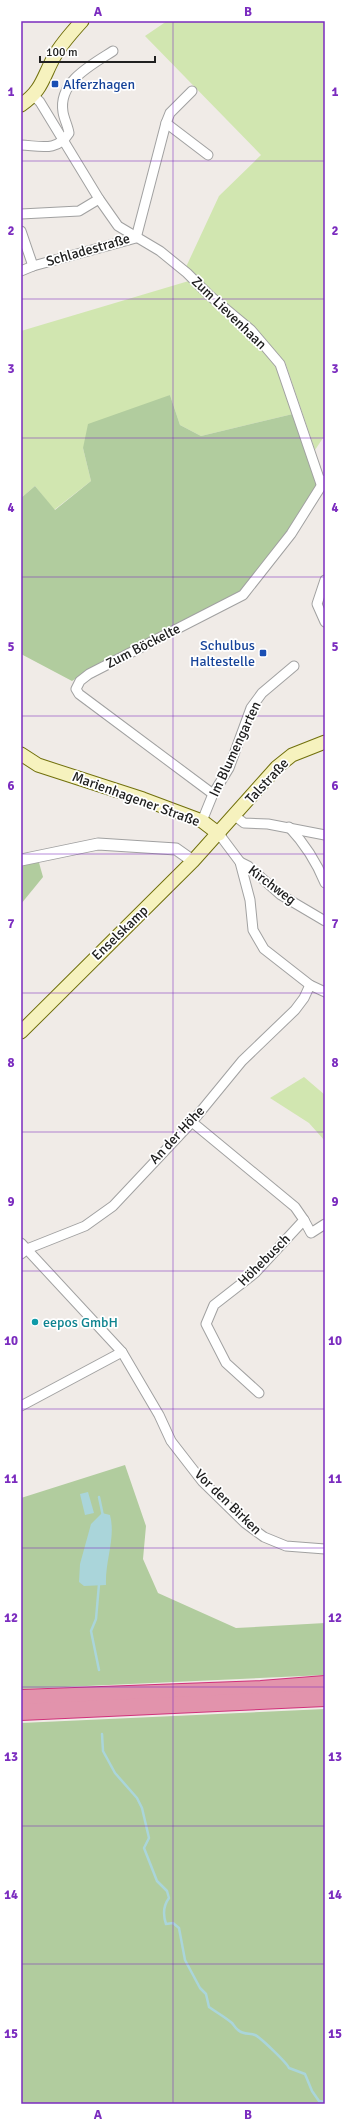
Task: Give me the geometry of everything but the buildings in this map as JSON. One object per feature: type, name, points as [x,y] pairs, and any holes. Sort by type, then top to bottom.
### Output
[{"type":"highway","points":[[21,1698],[261,1689],[325,1684]]},
{"type":"highway","points":[[21,1712],[325,1698]]},
{"type":"main road","points":[[21,104],[33,95],[44,80],[53,58],[65,40],[82,21]]},
{"type":"main road","name":"Talstraße","points":[[219,834],[277,768],[292,755],[325,742]]},
{"type":"main road","name":"Marienhagener Straße","points":[[21,754],[38,765],[143,799],[202,821],[219,834]]},
{"type":"main road","name":"Enselskamp","points":[[21,1032],[219,834]]},
{"type":"street","points":[[21,144],[55,146],[64,141],[69,133],[63,112],[63,96],[70,84],[82,73],[113,51]]},
{"type":"street","name":"Schladestraße","points":[[21,271],[33,266],[136,238],[166,123],[170,113],[192,91]]},
{"type":"street","name":"Zum Lievenhaan","points":[[33,95],[40,102],[99,199],[118,226],[160,251],[187,273],[209,295],[251,330],[280,364],[323,482]]},
{"type":"street","points":[[166,123],[208,155]]},
{"type":"street","points":[[21,214],[79,211],[99,199]]},
{"type":"street","points":[[21,231],[33,266]]},
{"type":"street","name":"Zum Böckelte","points":[[213,794],[79,694],[76,690],[78,684],[89,674],[243,595],[291,534],[323,482]]},
{"type":"street","points":[[325,580],[317,604],[325,622]]},
{"type":"street","name":"Im Blumengarten","points":[[202,821],[213,794],[229,768],[251,708],[262,693],[294,666]]},
{"type":"street","points":[[235,816],[244,823],[289,827],[325,835]]},
{"type":"street","points":[[289,827],[302,841],[318,867],[325,883]]},
{"type":"street","name":"Marienhagener Straße","points":[[219,834],[240,862],[250,900],[253,930],[258,941],[264,949],[310,985],[325,992]]},
{"type":"street","points":[[21,860],[98,844],[176,849],[193,861]]},
{"type":"street","name":"Kirchweg","points":[[240,862],[248,866],[281,895],[325,921]]},
{"type":"street","name":"An der Höhe","points":[[23,1249],[85,1226],[113,1206],[192,1122],[242,1061],[296,1010],[310,985]]},
{"type":"street","name":"Höhebusch","points":[[192,1122],[296,1207],[311,1233],[325,1224]]},
{"type":"street","name":"Höhebusch","points":[[259,1393],[226,1363],[206,1324],[214,1305],[255,1274],[304,1220]]},
{"type":"street","name":"Vor den Birken","points":[[23,1249],[122,1352],[159,1415],[171,1441],[202,1481],[232,1511],[264,1537],[286,1546],[325,1549]]},
{"type":"street","points":[[21,1406],[122,1352]]},
{"type":"green space","points":[[167,21],[325,21],[325,435],[315,450],[285,362],[258,331],[186,267],[219,196],[261,155],[145,36]]},
{"type":"green space","points":[[192,280],[248,333],[276,366],[297,413],[201,436],[180,425],[170,395],[83,448],[91,481],[54,510],[35,486],[21,498],[21,331]]},
{"type":"green space","points":[[170,395],[180,425],[201,436],[297,413],[320,484],[287,532],[240,593],[101,662],[72,681],[21,654],[21,498],[35,486],[55,510],[91,481],[83,448],[88,424]]},
{"type":"green space","points":[[38,859],[43,877],[21,904],[21,863]]},
{"type":"green space","points":[[304,1077],[325,1095],[325,1141],[309,1123],[270,1098]]},
{"type":"green space","points":[[125,1465],[146,1526],[143,1559],[158,1593],[236,1628],[325,1623],[325,1675],[21,1689],[21,1498]]},
{"type":"green space","points":[[325,1709],[325,2104],[21,2104],[21,1723]]},
{"type":"water","points":[[88,1492],[94,1513],[85,1515],[80,1494]]},
{"type":"water","points":[[102,1513],[110,1515],[112,1524],[106,1585],[84,1586],[79,1582],[80,1564],[91,1524]]},
{"type":"waterway","points":[[99,1497],[103,1516]]},
{"type":"waterway","points":[[99,1584],[96,1619],[91,1631],[99,1670]]},
{"type":"waterway","points":[[102,1734],[103,1751],[115,1773],[137,1798],[142,1808],[149,1838],[144,1848],[157,1881],[167,1891],[169,1898],[164,1911],[166,1924],[173,1923],[179,1928],[185,1960],[200,1988],[206,1994],[209,2007],[232,2023],[240,2032],[253,2034],[258,2037],[279,2056],[289,2068],[305,2074],[312,2091],[319,2101],[325,2102]]},
{"type":"place","name":"Alferzhagen","points":[[55,84]]},
{"type":"place","name":"Schulbus Haltestelle","points":[[263,653]]},
{"type":"place","name":"eepos GmbH","points":[[35,1322]]}]
